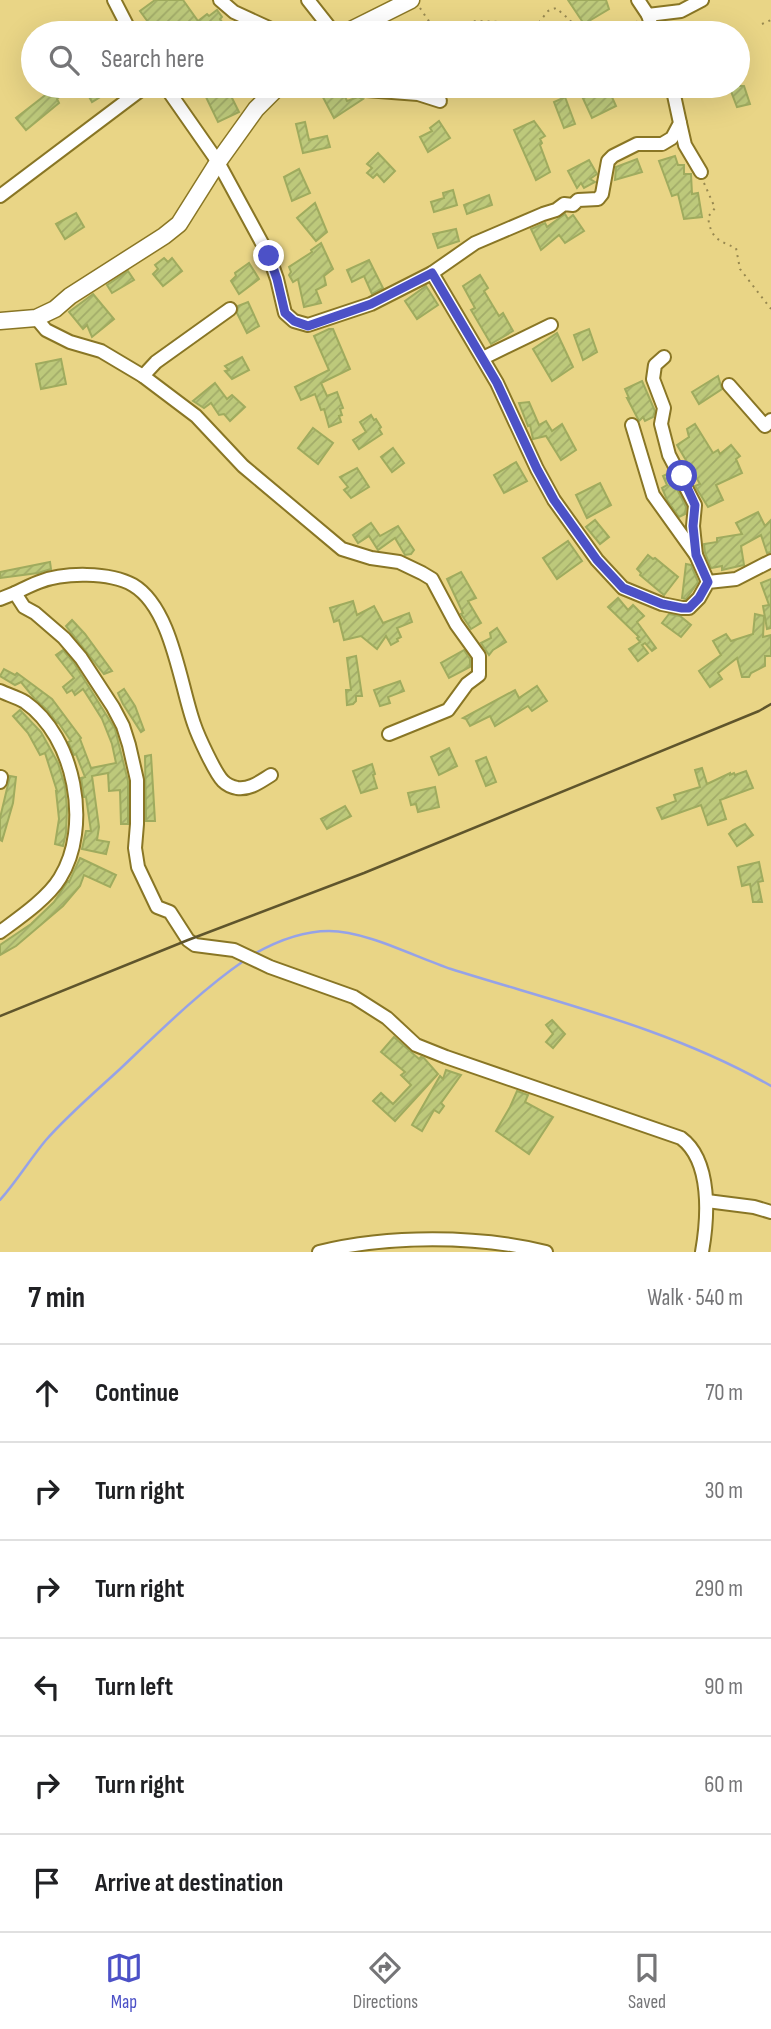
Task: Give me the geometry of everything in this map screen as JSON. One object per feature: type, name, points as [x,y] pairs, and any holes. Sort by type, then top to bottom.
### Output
[{"type":"street","points":[[114,0],[125,21]]},
{"type":"street","points":[[220,0],[234,12],[254,21]]},
{"type":"street","points":[[307,0],[324,21]]},
{"type":"street","points":[[369,21],[411,0]]},
{"type":"street","points":[[638,0],[650,21]]},
{"type":"street","points":[[648,15],[681,10],[702,0]]},
{"type":"street","points":[[0,196],[130,98]]},
{"type":"street","points":[[174,98],[219,162],[269,256],[285,313],[294,321],[308,326],[371,304],[432,273],[485,238],[556,210],[564,204],[573,205],[578,200],[598,199],[602,194],[608,161],[613,156],[637,144],[662,144],[672,138],[680,123]]},
{"type":"street","points":[[0,321],[36,318],[55,309],[70,296],[179,224],[256,109],[267,98]]},
{"type":"street","points":[[431,98],[440,101]]},
{"type":"street","points":[[675,98],[685,145],[701,172]]},
{"type":"street","points":[[432,273],[497,383],[554,500],[597,560],[623,588],[662,604],[682,608],[689,608],[699,598],[708,582]]},
{"type":"street","points":[[143,376],[156,362],[230,309]]},
{"type":"street","points":[[36,318],[46,330],[69,342],[101,351],[143,376],[195,416],[243,466],[342,549],[371,558],[399,562],[432,579],[456,624],[479,656],[479,675],[467,684],[448,710],[389,734]]},
{"type":"street","points":[[483,358],[551,325]]},
{"type":"street","points":[[664,357],[654,365],[653,379],[664,408],[661,424],[669,455],[695,505],[693,526],[696,555]]},
{"type":"street","points":[[729,385],[765,426],[771,420]]},
{"type":"street","points":[[632,425],[653,495],[696,555],[708,582]]},
{"type":"street","points":[[708,582],[736,579],[771,561]]},
{"type":"street","points":[[0,599],[41,581],[69,576],[116,578],[135,586],[154,606],[164,627],[181,671],[194,725],[217,773],[223,781],[240,789],[253,786],[271,775]]},
{"type":"street","points":[[15,593],[24,607],[64,638],[81,658],[122,726],[130,745],[136,780],[135,848],[139,872],[154,903],[159,909],[170,912],[188,940],[195,945],[234,950],[270,967],[354,997],[387,1018],[416,1045],[681,1138],[689,1143],[704,1180],[707,1201],[702,1252]]},
{"type":"street","points":[[0,691],[30,706],[59,743],[71,768],[76,816],[75,836],[62,876],[53,888],[0,932]]},
{"type":"street","points":[[0,782],[1,777]]},
{"type":"street","points":[[707,1201],[771,1212]]},
{"type":"street","points":[[319,1252],[376,1242],[447,1240],[478,1241],[546,1252]]},
{"type":"path","points":[[419,0],[429,21]]},
{"type":"path","points":[[540,21],[556,8],[571,21]]},
{"type":"path","points":[[638,21],[648,15]]},
{"type":"path","points":[[762,24],[771,20]]},
{"type":"path","points":[[701,172],[715,208],[708,217],[712,234],[736,248],[740,269],[771,309]]},
{"type":"building","points":[[155,0],[183,0],[198,21],[147,21],[140,11]]},
{"type":"building","points":[[568,0],[606,0],[609,9],[589,21],[582,21]]},
{"type":"building","points":[[217,10],[222,17],[221,21],[198,21]]},
{"type":"building","points":[[42,98],[58,98],[59,103],[26,130],[16,118]]},
{"type":"building","points":[[206,98],[232,98],[239,112],[218,122]]},
{"type":"building","points":[[323,98],[346,98],[347,101],[363,99],[334,118]]},
{"type":"building","points":[[565,98],[575,124],[564,128],[554,102]]},
{"type":"building","points":[[583,98],[612,98],[616,106],[592,118]]},
{"type":"building","points":[[734,98],[748,98],[750,104],[737,107]]},
{"type":"building","points":[[439,121],[450,138],[428,152],[420,137],[432,131],[430,128]]},
{"type":"building","points":[[534,121],[545,136],[540,139],[540,145],[550,172],[536,180],[514,130]]},
{"type":"building","points":[[305,122],[309,140],[327,136],[330,147],[303,153],[296,124]]},
{"type":"building","points":[[378,153],[395,171],[384,182],[377,174],[373,178],[367,173],[372,168],[367,164]]},
{"type":"building","points":[[675,156],[678,165],[684,165],[684,174],[691,174],[692,194],[698,193],[702,217],[684,219],[678,194],[672,196],[659,161]]},
{"type":"building","points":[[637,159],[642,172],[615,180],[616,167]]},
{"type":"building","points":[[589,160],[597,174],[590,179],[595,182],[584,188],[581,183],[577,188],[568,171]]},
{"type":"building","points":[[299,169],[310,193],[292,201],[284,177]]},
{"type":"building","points":[[453,190],[457,205],[434,212],[431,202],[444,198],[443,193]]},
{"type":"building","points":[[489,195],[492,205],[467,214],[464,205]]},
{"type":"building","points":[[315,203],[327,232],[316,241],[297,218]]},
{"type":"building","points":[[76,213],[84,227],[65,239],[56,224]]},
{"type":"building","points":[[565,214],[568,219],[573,215],[584,231],[565,243],[559,235],[541,250],[531,229],[545,223],[547,227]]},
{"type":"building","points":[[456,229],[459,241],[438,248],[433,234]]},
{"type":"building","points":[[321,243],[333,269],[324,276],[326,285],[316,290],[321,303],[304,307],[298,279],[293,282],[289,267]]},
{"type":"building","points":[[164,258],[168,262],[172,258],[182,271],[163,286],[153,274],[158,269],[155,265]]},
{"type":"building","points":[[369,260],[383,288],[372,294],[364,276],[352,282],[347,270]]},
{"type":"building","points":[[249,263],[259,279],[239,294],[231,281],[236,276],[235,273]]},
{"type":"building","points":[[128,271],[134,280],[112,293],[107,285]]},
{"type":"building","points":[[480,275],[488,288],[484,291],[499,316],[503,313],[513,331],[491,344],[471,310],[475,308],[463,286]]},
{"type":"building","points":[[426,286],[438,305],[417,319],[405,301]]},
{"type":"building","points":[[93,294],[114,319],[92,337],[87,325],[83,329],[69,312]]},
{"type":"building","points":[[248,302],[259,326],[247,333],[237,313],[238,306]]},
{"type":"building","points":[[333,329],[350,369],[321,383],[327,396],[337,392],[343,408],[340,409],[342,415],[339,416],[341,422],[329,427],[324,409],[321,410],[315,394],[301,400],[295,387],[329,370],[314,336]]},
{"type":"building","points":[[589,329],[597,352],[583,360],[574,335]]},
{"type":"building","points":[[557,333],[573,367],[552,381],[533,349]]},
{"type":"building","points":[[242,357],[249,370],[232,379],[225,371],[229,370],[225,366]]},
{"type":"building","points":[[61,359],[66,384],[41,389],[36,364]]},
{"type":"building","points":[[718,376],[722,389],[699,404],[692,392]]},
{"type":"building","points":[[642,381],[655,411],[653,417],[645,421],[643,417],[639,421],[625,389]]},
{"type":"building","points":[[215,383],[227,399],[232,395],[245,407],[230,421],[224,414],[219,415],[211,403],[204,408],[193,401]]},
{"type":"building","points":[[529,402],[539,425],[546,421],[552,431],[562,424],[576,450],[561,460],[546,436],[533,439],[530,425],[528,426],[519,403]]},
{"type":"building","points":[[371,415],[381,427],[379,429],[382,434],[359,449],[353,440],[366,432],[360,422]]},
{"type":"building","points":[[695,424],[713,453],[718,450],[720,454],[731,445],[740,456],[736,459],[742,473],[716,485],[723,500],[708,507],[695,486],[700,484],[677,445],[689,437],[687,429]]},
{"type":"building","points":[[313,428],[333,443],[318,464],[298,448]]},
{"type":"building","points":[[393,448],[404,463],[392,472],[381,457]]},
{"type":"building","points":[[516,462],[527,481],[504,493],[494,475]]},
{"type":"building","points":[[357,468],[369,487],[351,498],[344,490],[348,487],[340,477]]},
{"type":"building","points":[[669,473],[686,507],[685,514],[679,517],[662,488],[667,485],[663,476]]},
{"type":"building","points":[[600,483],[611,505],[587,518],[576,495]]},
{"type":"building","points":[[758,512],[765,526],[771,520],[771,552],[767,553],[761,535],[741,546],[744,565],[722,570],[722,566],[711,568],[704,544],[717,542],[717,538],[742,534],[736,523]]},
{"type":"building","points":[[595,520],[609,537],[600,544],[586,527]]},
{"type":"building","points":[[371,523],[380,536],[398,526],[414,550],[405,555],[395,538],[378,550],[369,536],[358,543],[353,535]]},
{"type":"building","points":[[568,541],[582,561],[557,579],[543,558]]},
{"type":"building","points":[[648,555],[678,577],[664,595],[640,575],[637,569]]},
{"type":"building","points":[[50,562],[51,569],[0,578],[0,572]]},
{"type":"building","points":[[686,564],[691,565],[698,582],[686,599],[682,598]]},
{"type":"building","points":[[461,572],[476,598],[468,601],[481,623],[471,629],[461,614],[463,613],[447,579]]},
{"type":"building","points":[[771,579],[771,628],[767,629],[763,606],[769,605],[761,583]]},
{"type":"building","points":[[618,598],[628,610],[633,605],[644,616],[637,622],[656,648],[652,651],[645,643],[642,645],[648,653],[638,661],[629,649],[640,642],[637,638],[639,637],[608,607]]},
{"type":"building","points":[[353,601],[357,615],[374,606],[383,623],[409,613],[412,622],[397,628],[401,637],[398,641],[391,645],[386,636],[377,649],[361,636],[344,640],[339,620],[334,622],[330,608]]},
{"type":"building","points":[[669,614],[680,616],[691,625],[681,637],[662,623]]},
{"type":"building","points":[[755,614],[764,616],[763,637],[771,635],[771,656],[765,656],[765,666],[751,673],[749,677],[742,677],[737,658],[718,673],[722,679],[710,687],[699,671],[721,655],[713,641],[726,634],[731,641],[753,634]]},
{"type":"building","points":[[72,620],[112,671],[104,674],[66,626]]},
{"type":"building","points":[[497,628],[506,642],[489,655],[481,643],[491,638],[490,633]]},
{"type":"building","points":[[63,650],[115,729],[128,781],[128,824],[121,824],[120,790],[109,791],[108,773],[92,776],[99,827],[97,840],[109,842],[106,854],[82,849],[86,831],[91,831],[81,778],[85,777],[68,742],[71,741],[58,722],[21,682],[15,685],[0,676],[4,669],[15,675],[17,673],[52,699],[81,738],[91,768],[116,763],[102,719],[83,689],[75,695],[72,690],[67,693],[63,687],[74,678],[56,655]]},
{"type":"building","points":[[464,650],[470,659],[470,667],[449,678],[441,663]]},
{"type":"building","points":[[356,656],[362,696],[356,696],[353,704],[347,705],[346,690],[351,690],[347,658]]},
{"type":"building","points":[[400,681],[404,691],[388,697],[390,703],[380,706],[374,690]]},
{"type":"building","points":[[537,686],[547,701],[532,711],[528,706],[495,726],[490,716],[470,726],[463,718],[515,690],[519,698]]},
{"type":"building","points":[[124,689],[135,706],[144,730],[141,732],[118,693]]},
{"type":"building","points":[[20,710],[41,732],[58,763],[65,786],[67,809],[63,846],[55,844],[59,819],[57,791],[45,753],[40,755],[28,733],[13,716]]},
{"type":"building","points":[[449,748],[457,766],[439,775],[431,757]]},
{"type":"building","points":[[151,755],[155,821],[146,821],[145,756]]},
{"type":"building","points":[[486,757],[496,782],[486,786],[476,761]]},
{"type":"building","points":[[372,764],[377,788],[361,793],[353,771]]},
{"type":"building","points":[[702,768],[707,784],[730,773],[735,775],[746,771],[753,788],[720,800],[726,819],[708,825],[701,805],[662,819],[657,808],[676,801],[674,795],[700,787],[695,770]]},
{"type":"building","points":[[10,776],[16,777],[13,803],[2,841],[0,818]]},
{"type":"building","points":[[435,787],[439,807],[418,812],[416,804],[411,805],[408,793]]},
{"type":"building","points":[[345,806],[351,816],[327,829],[321,819]]},
{"type":"building","points":[[745,824],[753,835],[737,846],[729,834]]},
{"type":"building","points":[[80,858],[116,875],[110,887],[84,875],[80,886],[63,906],[16,946],[0,955],[0,945],[31,924],[54,902],[69,882]]},
{"type":"building","points":[[759,862],[763,881],[758,882],[762,902],[753,902],[750,884],[742,886],[738,867]]},
{"type":"building","points":[[552,1020],[565,1034],[553,1048],[546,1042],[553,1034],[546,1025]]},
{"type":"building","points":[[394,1037],[419,1059],[424,1058],[438,1074],[395,1121],[373,1101],[381,1093],[393,1104],[411,1085],[401,1075],[405,1072],[381,1052]]},
{"type":"building","points":[[446,1070],[461,1075],[441,1103],[444,1106],[439,1113],[434,1110],[422,1131],[412,1125],[440,1076],[443,1079]]},
{"type":"building","points":[[517,1091],[528,1095],[525,1102],[553,1117],[529,1154],[496,1131]]},
{"type":"waterway","points":[[254,954],[281,941],[309,933],[329,931],[359,935],[451,969],[655,1033],[694,1048],[771,1086]]},
{"type":"waterway","points":[[0,1200],[46,1140],[72,1113],[181,1012],[245,960]]},
{"type":"railway","points":[[0,1016],[364,873],[771,704]]},
{"type":"route","points":[[269,256],[285,313],[294,321],[308,326],[371,304],[432,273],[497,383],[554,500],[597,560],[623,588],[662,604],[689,608],[699,598],[708,582],[696,555],[693,526],[695,505],[682,476]]}]
